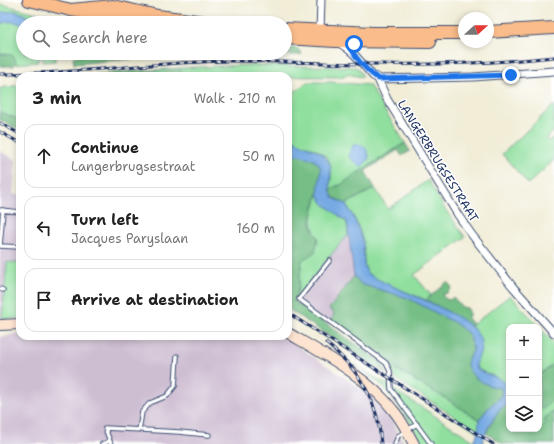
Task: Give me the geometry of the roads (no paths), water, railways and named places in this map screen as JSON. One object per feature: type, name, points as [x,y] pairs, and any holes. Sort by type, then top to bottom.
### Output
[{"type":"highway","points":[[28,0],[71,10],[108,16]]},
{"type":"highway","points":[[71,10],[113,6],[158,16]]},
{"type":"highway","points":[[494,32],[554,28]]},
{"type":"highway","points":[[292,29],[402,33],[458,33]]},
{"type":"highway","points":[[494,40],[554,35]]},
{"type":"highway","points":[[292,38],[335,41],[458,41]]},
{"type":"main road","points":[[0,325],[16,324]]},
{"type":"main road","points":[[292,335],[349,370],[374,388],[393,409],[414,444]]},
{"type":"street","points":[[320,31],[321,0]]},
{"type":"street","name":"LANGERBRUGSESTRAAT","points":[[320,31],[347,48],[373,76],[377,77],[387,99],[442,191],[469,230],[513,287],[554,333]]},
{"type":"street","points":[[354,54],[352,46],[358,41]]},
{"type":"street","points":[[377,77],[379,79],[474,76],[554,71]]},
{"type":"lane","points":[[16,212],[2,210],[0,246],[16,247]]},
{"type":"lane","points":[[330,260],[299,299],[386,363],[390,371],[391,389],[431,444]]},
{"type":"lane","points":[[139,430],[142,412],[150,403],[167,396],[175,386],[177,356]]},
{"type":"lane","points":[[395,444],[398,436],[417,424]]},
{"type":"lane","points":[[102,444],[110,442],[105,428],[210,435]]},
{"type":"water","points":[[16,11],[26,16],[16,16],[16,23],[9,22],[0,24],[0,13]]},
{"type":"water","points":[[292,139],[320,152],[329,162],[331,169],[330,190],[333,198],[346,204],[355,220],[363,242],[364,264],[367,273],[448,312],[464,321],[475,331],[481,341],[476,368],[506,383],[506,405],[499,410],[491,422],[486,431],[483,444],[473,444],[478,432],[479,420],[490,406],[501,397],[502,391],[501,388],[485,384],[476,378],[467,366],[468,359],[473,351],[471,339],[468,333],[455,323],[408,298],[361,284],[354,276],[347,222],[324,204],[320,198],[318,193],[321,169],[318,163],[310,158],[292,153]]},
{"type":"water","points":[[355,144],[364,147],[369,155],[368,160],[361,167],[350,158],[349,154],[351,148]]},
{"type":"railway","points":[[58,72],[172,63],[230,61],[424,64],[490,62],[554,57]]},
{"type":"railway","points":[[0,74],[16,73]]},
{"type":"railway","points":[[0,123],[16,132]]},
{"type":"railway","points":[[0,132],[16,141]]},
{"type":"railway","points":[[292,316],[493,444]]},
{"type":"railway","points":[[326,343],[348,363],[365,387],[376,414],[381,444]]}]
